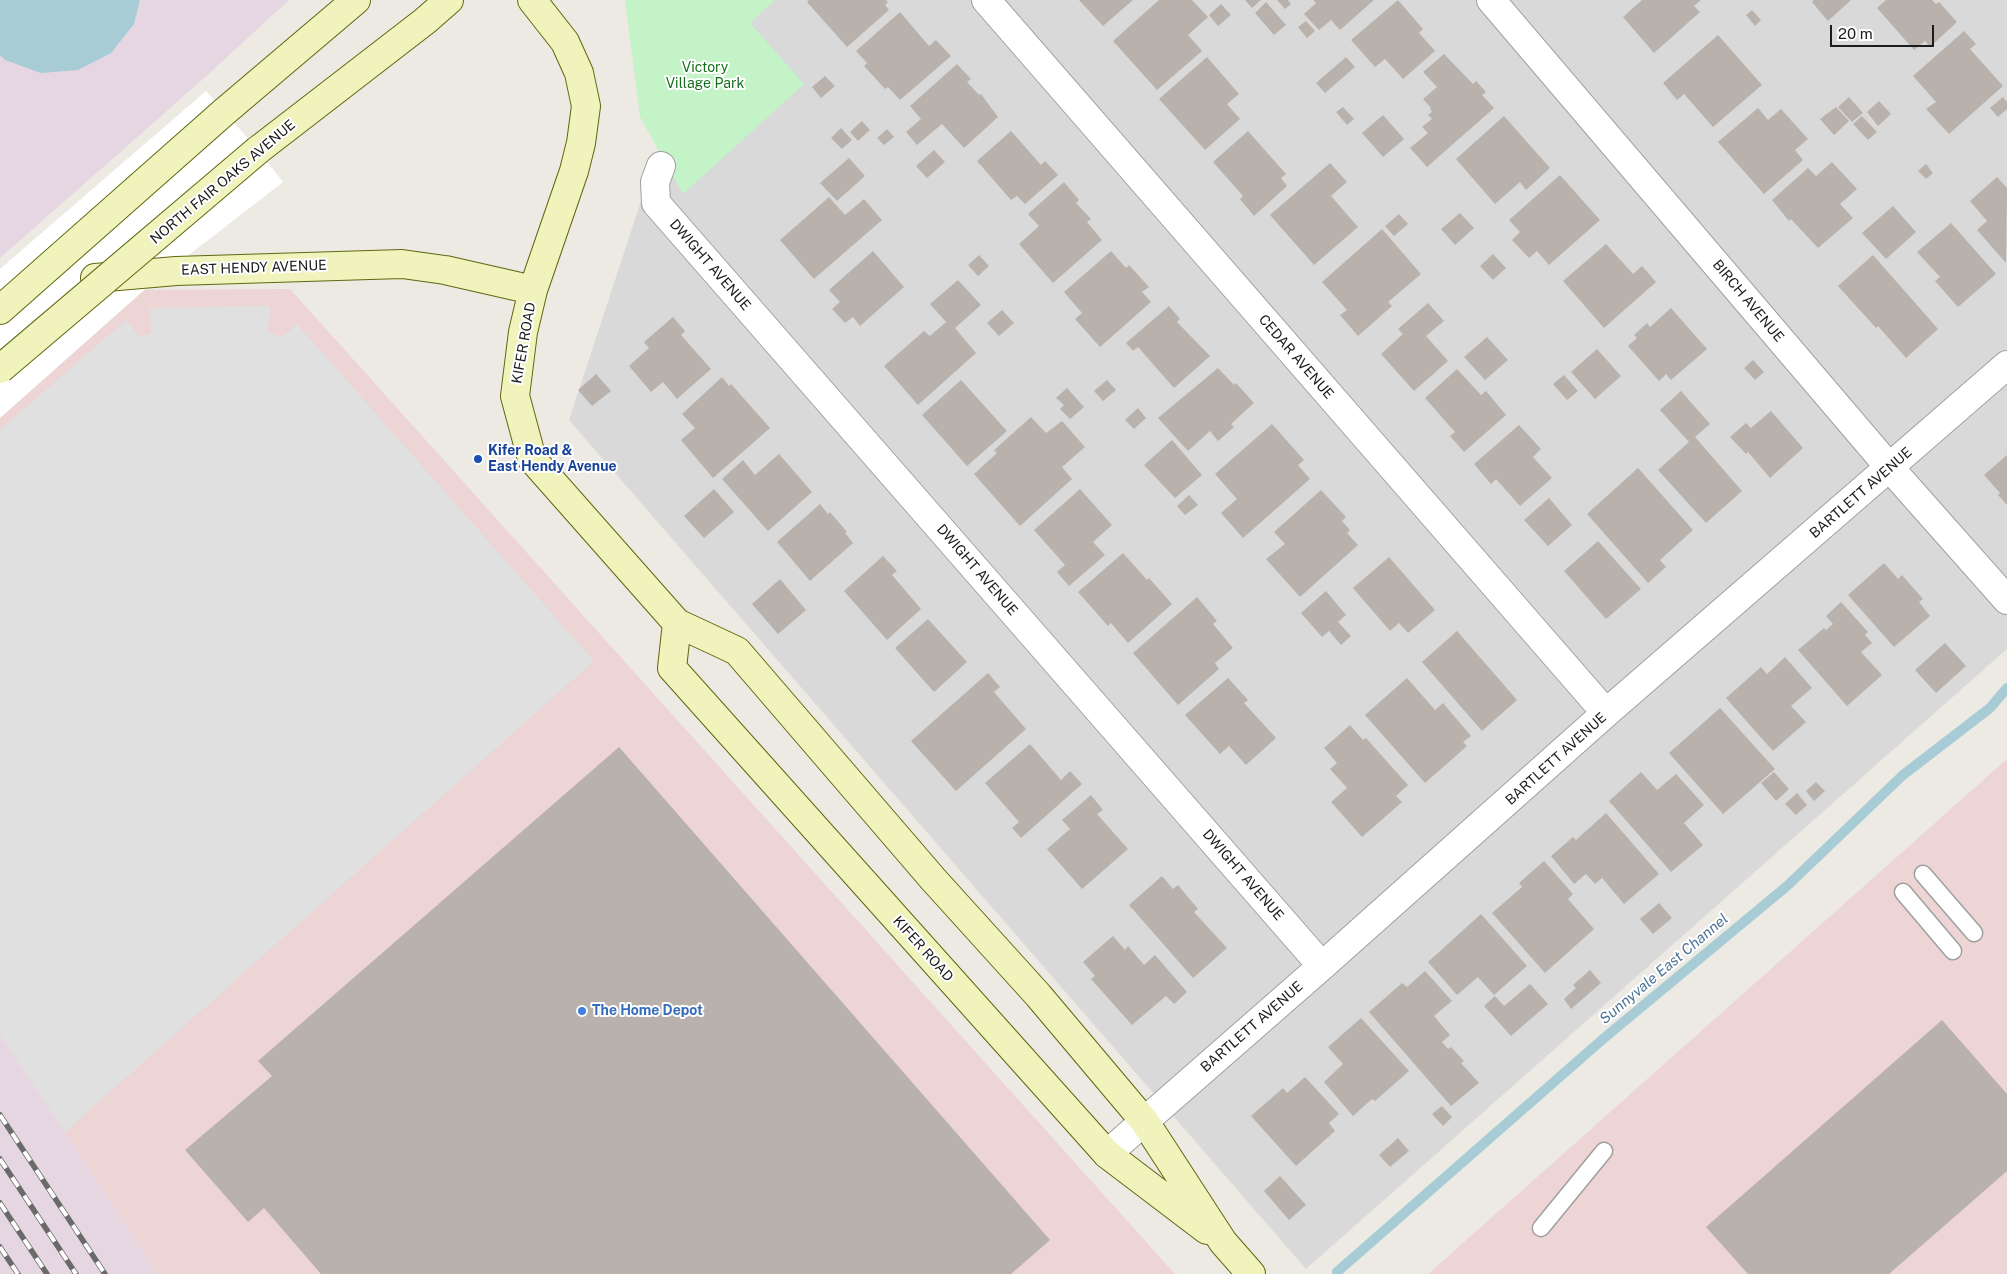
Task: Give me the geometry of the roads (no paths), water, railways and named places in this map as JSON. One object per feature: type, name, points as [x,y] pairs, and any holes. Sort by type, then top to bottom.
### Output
[{"type":"main road","points":[[0,310],[224,112],[356,0]]},
{"type":"main road","name":"NORTH FAIR OAKS AVENUE","points":[[0,369],[258,150],[449,0]]},
{"type":"main road","name":"KIFER ROAD","points":[[532,0],[565,42],[579,73],[586,106],[581,143],[574,171],[533,290],[523,332],[515,396],[532,459],[677,623],[737,651],[933,879],[1038,995],[1145,1122],[1224,1242],[1251,1274]]},
{"type":"main road","name":"EAST HENDY AVENUE","points":[[0,353],[85,279],[176,271],[402,264],[445,270],[533,290]]},
{"type":"main road","name":"KIFER ROAD","points":[[677,623],[672,668],[1107,1154],[1224,1242]]},
{"type":"street","name":"CEDAR AVENUE","points":[[986,0],[1606,713]]},
{"type":"street","name":"BIRCH AVENUE","points":[[1491,0],[1890,468],[2007,600]]},
{"type":"street","name":"DWIGHT AVENUE","points":[[661,166],[655,182],[656,203],[1322,966]]},
{"type":"street","name":"BARTLETT AVENUE","points":[[1107,1154],[1322,966],[1606,713],[2007,366]]},
{"type":"lane","points":[[1923,874],[1974,933]]},
{"type":"lane","points":[[1903,892],[1953,952]]},
{"type":"lane","points":[[1541,1228],[1604,1151]]},
{"type":"water","points":[[0,0],[140,0],[134,24],[111,53],[78,70],[41,73],[5,60],[0,55]]},
{"type":"waterway","name":"Sunnyvale East Channel","points":[[1337,1272],[1603,1039],[1787,886],[1903,775],[1990,708],[2007,688]]},
{"type":"railway","points":[[0,1115],[105,1274]]},
{"type":"railway","points":[[0,1159],[76,1274]]},
{"type":"railway","points":[[0,1203],[47,1274]]},
{"type":"railway","points":[[0,1247],[18,1274]]},
{"type":"place","name":"Kifer Road & East Hendy Avenue","points":[[478,459]]},
{"type":"place","name":"The Home Depot","points":[[582,1011]]},
{"type":"park label","name":"Victory Village Park","points":[[705,76]]}]
